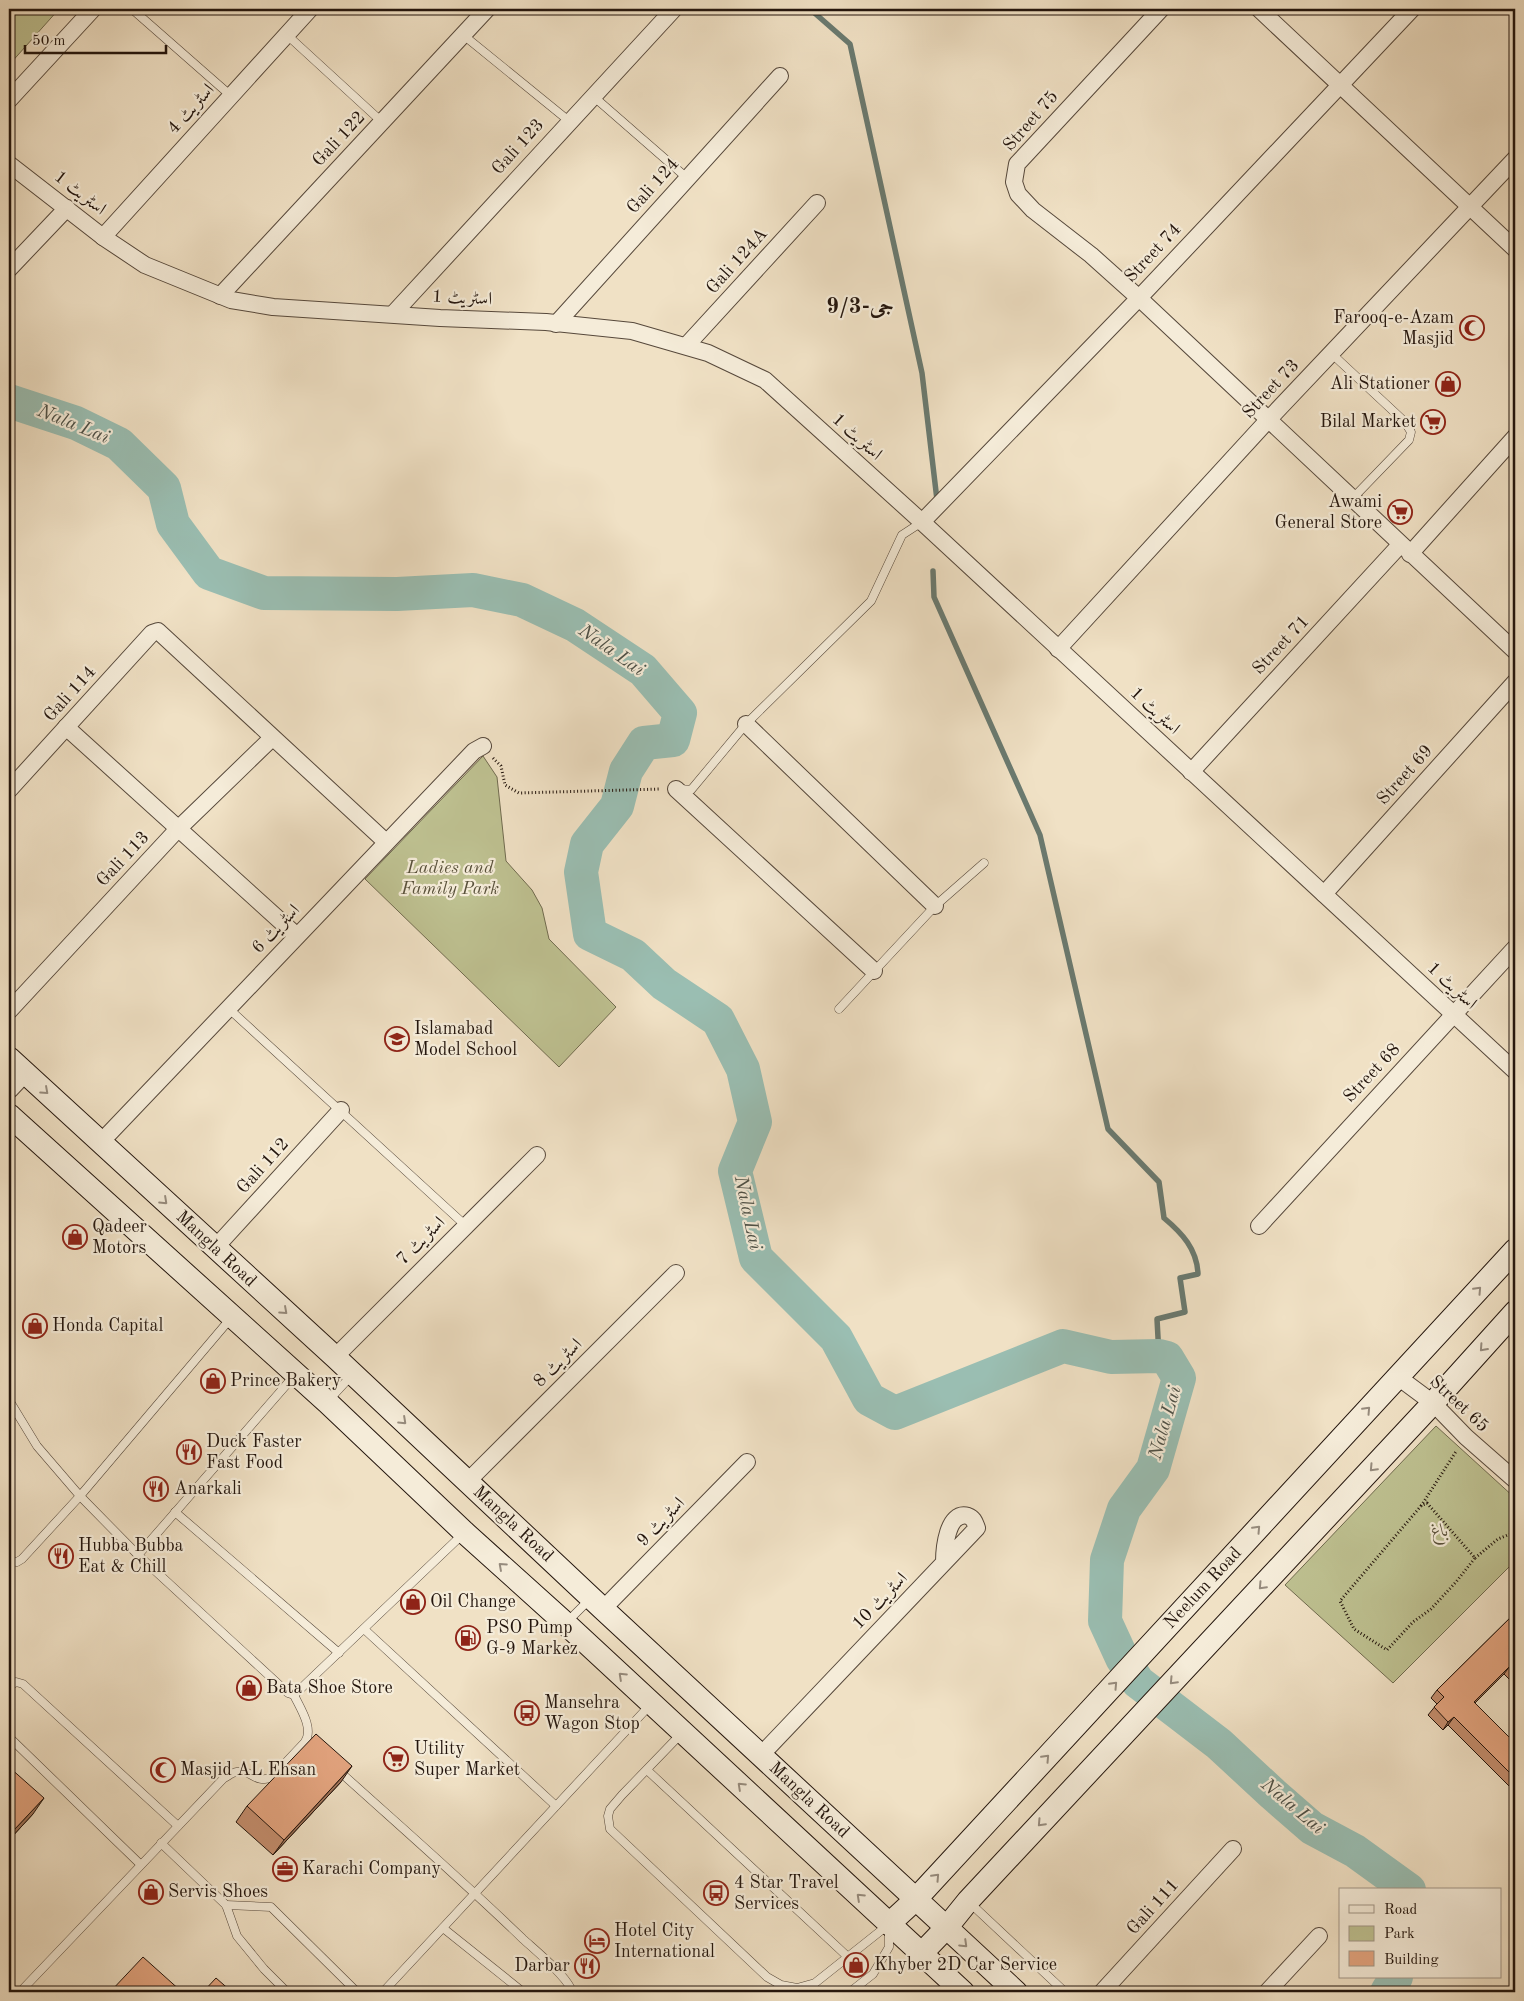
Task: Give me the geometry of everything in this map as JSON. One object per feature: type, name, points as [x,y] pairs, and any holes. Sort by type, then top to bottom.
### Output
[{"type":"main road","name":"Mangla Road","points":[[14,1073],[101,1142],[335,1357],[597,1604],[1016,1992]]},
{"type":"main road","name":"Mangla Road","points":[[9,1115],[327,1402],[464,1532],[652,1703],[963,1992]]},
{"type":"main road","name":"Neelum Road","points":[[889,1924],[915,1900],[1515,1250]]},
{"type":"main road","points":[[922,1953],[968,1901],[1433,1403],[1515,1312]]},
{"type":"street","points":[[9,100],[93,9]]},
{"type":"street","name":"اسٹریٹ 4","points":[[103,237],[310,9]]},
{"type":"street","name":"Gali 122","points":[[220,296],[487,9]]},
{"type":"street","name":"Gali 123","points":[[393,314],[674,9]]},
{"type":"street","name":"Street 75","points":[[1161,9],[1017,164],[1014,182],[1018,194],[1033,210],[1092,255],[1139,298],[1515,651]]},
{"type":"street","points":[[1258,9],[1338,86],[1515,249]]},
{"type":"street","name":"Street 74","points":[[922,522],[1139,298],[1412,9]]},
{"type":"street","name":"Gali 124","points":[[556,324],[780,76]]},
{"type":"street","name":"Street 73","points":[[1058,649],[1269,419],[1515,159]]},
{"type":"street","name":"اسٹریٹ 1","points":[[10,166],[103,237],[146,265],[231,300],[272,307],[546,322],[632,331],[708,353],[764,380],[922,522],[1452,1015],[1515,1071]]},
{"type":"street","name":"Gali 124A","points":[[686,346],[817,202]]},
{"type":"street","points":[[9,268],[67,208]]},
{"type":"street","name":"Street 71","points":[[1191,772],[1515,437]]},
{"type":"street","name":"Gali 114","points":[[9,790],[152,633],[158,631],[272,738]]},
{"type":"street","name":"Street 69","points":[[1324,894],[1515,682]]},
{"type":"street","points":[[746,724],[935,906]]},
{"type":"street","points":[[66,727],[297,936]]},
{"type":"street","points":[[272,738],[386,842]]},
{"type":"street","name":"Gali 113","points":[[9,1011],[178,830],[272,738]]},
{"type":"street","name":"اسٹریٹ 6","points":[[101,1142],[386,842],[474,751],[483,746]]},
{"type":"street","points":[[676,789],[874,971]]},
{"type":"street","name":"Street 68","points":[[1259,1226],[1515,948]]},
{"type":"street","name":"Gali 112","points":[[215,1248],[341,1110]]},
{"type":"street","name":"اسٹریٹ 7","points":[[335,1357],[537,1155]]},
{"type":"street","name":"اسٹریٹ 8","points":[[468,1481],[676,1273]]},
{"type":"street","name":"Street 65","points":[[1398,1377],[1433,1403],[1466,1437],[1515,1480]]},
{"type":"street","name":"اسٹریٹ 9","points":[[597,1604],[747,1462]]},
{"type":"street","name":"اسٹریٹ 10","points":[[760,1755],[977,1528],[975,1521],[969,1516],[962,1516],[954,1520],[946,1536],[944,1562]]},
{"type":"street","name":"Gali 111","points":[[1102,1992],[1233,1849]]},
{"type":"street","points":[[1267,1992],[1319,1936]]},
{"type":"lane","points":[[132,9],[230,95]]},
{"type":"lane","points":[[286,34],[382,122]]},
{"type":"lane","points":[[462,34],[569,121]]},
{"type":"lane","points":[[593,96],[686,178]]},
{"type":"lane","points":[[1332,354],[1405,422],[1411,432],[1409,440],[1352,498]]},
{"type":"lane","points":[[676,789],[691,790],[746,724],[871,601],[902,535],[922,522]]},
{"type":"lane","points":[[839,1008],[935,906],[984,863]]},
{"type":"lane","points":[[228,1008],[465,1225]]},
{"type":"lane","points":[[9,1561],[17,1562],[22,1559],[80,1496],[232,1317]]},
{"type":"lane","points":[[138,1555],[296,1374]]},
{"type":"lane","points":[[327,1402],[352,1375]]},
{"type":"lane","points":[[9,1400],[37,1446],[80,1496],[138,1555],[288,1693],[294,1695],[309,1730],[309,1736],[305,1742],[272,1777],[265,1780],[257,1779],[250,1773],[238,1771],[224,1778],[20,1992]]},
{"type":"lane","points":[[175,1512],[340,1653]]},
{"type":"lane","points":[[294,1695],[340,1653],[464,1532]]},
{"type":"lane","points":[[565,1623],[597,1604]]},
{"type":"lane","points":[[364,1629],[556,1806]]},
{"type":"lane","points":[[9,1686],[16,1682],[23,1684],[178,1826]]},
{"type":"lane","points":[[383,1992],[652,1703]]},
{"type":"lane","points":[[683,1732],[610,1809],[608,1816],[610,1829],[767,1977],[781,1985],[797,1988],[815,1983],[889,1924]]},
{"type":"lane","points":[[9,1737],[140,1864]]},
{"type":"lane","points":[[305,1742],[313,1748]]},
{"type":"lane","points":[[335,1768],[475,1893],[545,1959],[570,1986],[572,1992]]},
{"type":"lane","points":[[646,1770],[848,1957]]},
{"type":"lane","points":[[161,1843],[226,1905],[237,1936],[264,1969],[287,1992]]},
{"type":"lane","points":[[968,1901],[1065,1992]]},
{"type":"lane","points":[[226,1905],[271,1907],[357,1992]]},
{"type":"lane","points":[[850,1992],[873,1974],[889,1947],[889,1924]]},
{"type":"lane","points":[[442,1928],[524,1992]]},
{"type":"path","points":[[483,746],[501,766],[505,785],[519,793],[676,789]]},
{"type":"path","points":[[1466,1437],[1421,1506],[1340,1601],[1354,1629],[1387,1650],[1413,1622],[1444,1595],[1475,1558],[1498,1539],[1515,1532]]},
{"type":"path","points":[[1421,1506],[1427,1503],[1475,1558]]},
{"type":"green space","points":[[9,9],[59,9],[9,65]]},
{"type":"green space","name":"Ladies and Family Park","points":[[483,756],[497,777],[506,861],[532,890],[542,908],[549,939],[616,1007],[559,1067],[365,879]]},
{"type":"green space","name":"باغ","points":[[1436,1426],[1515,1498],[1515,1561],[1393,1683],[1285,1585]]},
{"type":"building","points":[[1515,1613],[1515,1671],[1510,1666],[1474,1702],[1515,1743],[1515,1778],[1454,1717],[1448,1722],[1434,1707],[1444,1697],[1437,1690]]},
{"type":"building","points":[[316,1734],[352,1766],[284,1840],[247,1806]]},
{"type":"building","points":[[9,1767],[44,1798],[14,1830],[9,1826]]},
{"type":"building","points":[[143,1957],[182,1992],[110,1992]]},
{"type":"building","points":[[216,1978],[232,1992],[203,1992]]},
{"type":"waterway","points":[[810,9],[850,44],[922,373],[937,500]]},
{"type":"waterway","name":"Nala Lai","points":[[9,401],[76,423],[119,444],[164,488],[173,524],[209,573],[264,593],[397,594],[473,590],[522,600],[575,625],[643,670],[680,713],[673,740],[644,743],[626,771],[617,806],[587,844],[581,872],[590,934],[633,955],[664,984],[718,1020],[743,1069],[755,1122],[735,1171],[756,1258],[836,1338],[869,1399],[895,1413],[1063,1346],[1111,1357],[1159,1356],[1167,1358],[1179,1378],[1153,1469],[1124,1509],[1107,1560],[1105,1621],[1122,1658],[1138,1682],[1219,1744],[1312,1828],[1355,1851],[1406,1888]]},
{"type":"waterway","points":[[933,571],[934,597],[1040,835],[1108,1129],[1159,1182],[1164,1218],[1187,1242],[1195,1257],[1198,1274],[1180,1278],[1185,1312],[1157,1319],[1159,1356]]},
{"type":"waterway","name":"Nala Lai","points":[[1387,1992],[1395,1978]]},
{"type":"place","name":"Farooq-e-Azam Masjid","points":[[1472,328]]},
{"type":"place","name":"Ali Stationer","points":[[1448,384]]},
{"type":"place","name":"Bilal Market","points":[[1433,422]]},
{"type":"place","name":"Awami General Store","points":[[1400,512]]},
{"type":"place","name":"Islamabad Model School","points":[[397,1039]]},
{"type":"place","name":"Qadeer Motors","points":[[75,1237]]},
{"type":"place","name":"Honda Capital","points":[[35,1326]]},
{"type":"place","name":"Prince Bakery","points":[[213,1381]]},
{"type":"place","name":"Duck Faster Fast Food","points":[[189,1452]]},
{"type":"place","name":"Anarkali","points":[[156,1489]]},
{"type":"place","name":"Hubba Bubba Eat & Chill","points":[[61,1556]]},
{"type":"place","name":"Oil Change","points":[[413,1602]]},
{"type":"place","name":"PSO Pump G-9 Markez","points":[[468,1638]]},
{"type":"place","name":"Bata Shoe Store","points":[[249,1688]]},
{"type":"place","name":"Mansehra Wagon Stop","points":[[527,1713]]},
{"type":"place","name":"Utility Super Market","points":[[396,1759]]},
{"type":"place","name":"Masjid AL Ehsan","points":[[163,1770]]},
{"type":"place","name":"Karachi Company","points":[[285,1869]]},
{"type":"place","name":"Servis Shoes","points":[[151,1892]]},
{"type":"place","name":"4 Star Travel Services","points":[[716,1893]]},
{"type":"place","name":"Hotel City International","points":[[597,1941]]},
{"type":"place","name":"Khyber 2D Car Service","points":[[856,1965]]},
{"type":"place","name":"Darbar","points":[[587,1966]]},
{"type":"district","name":"جی-9/3","points":[[860,307]]}]
